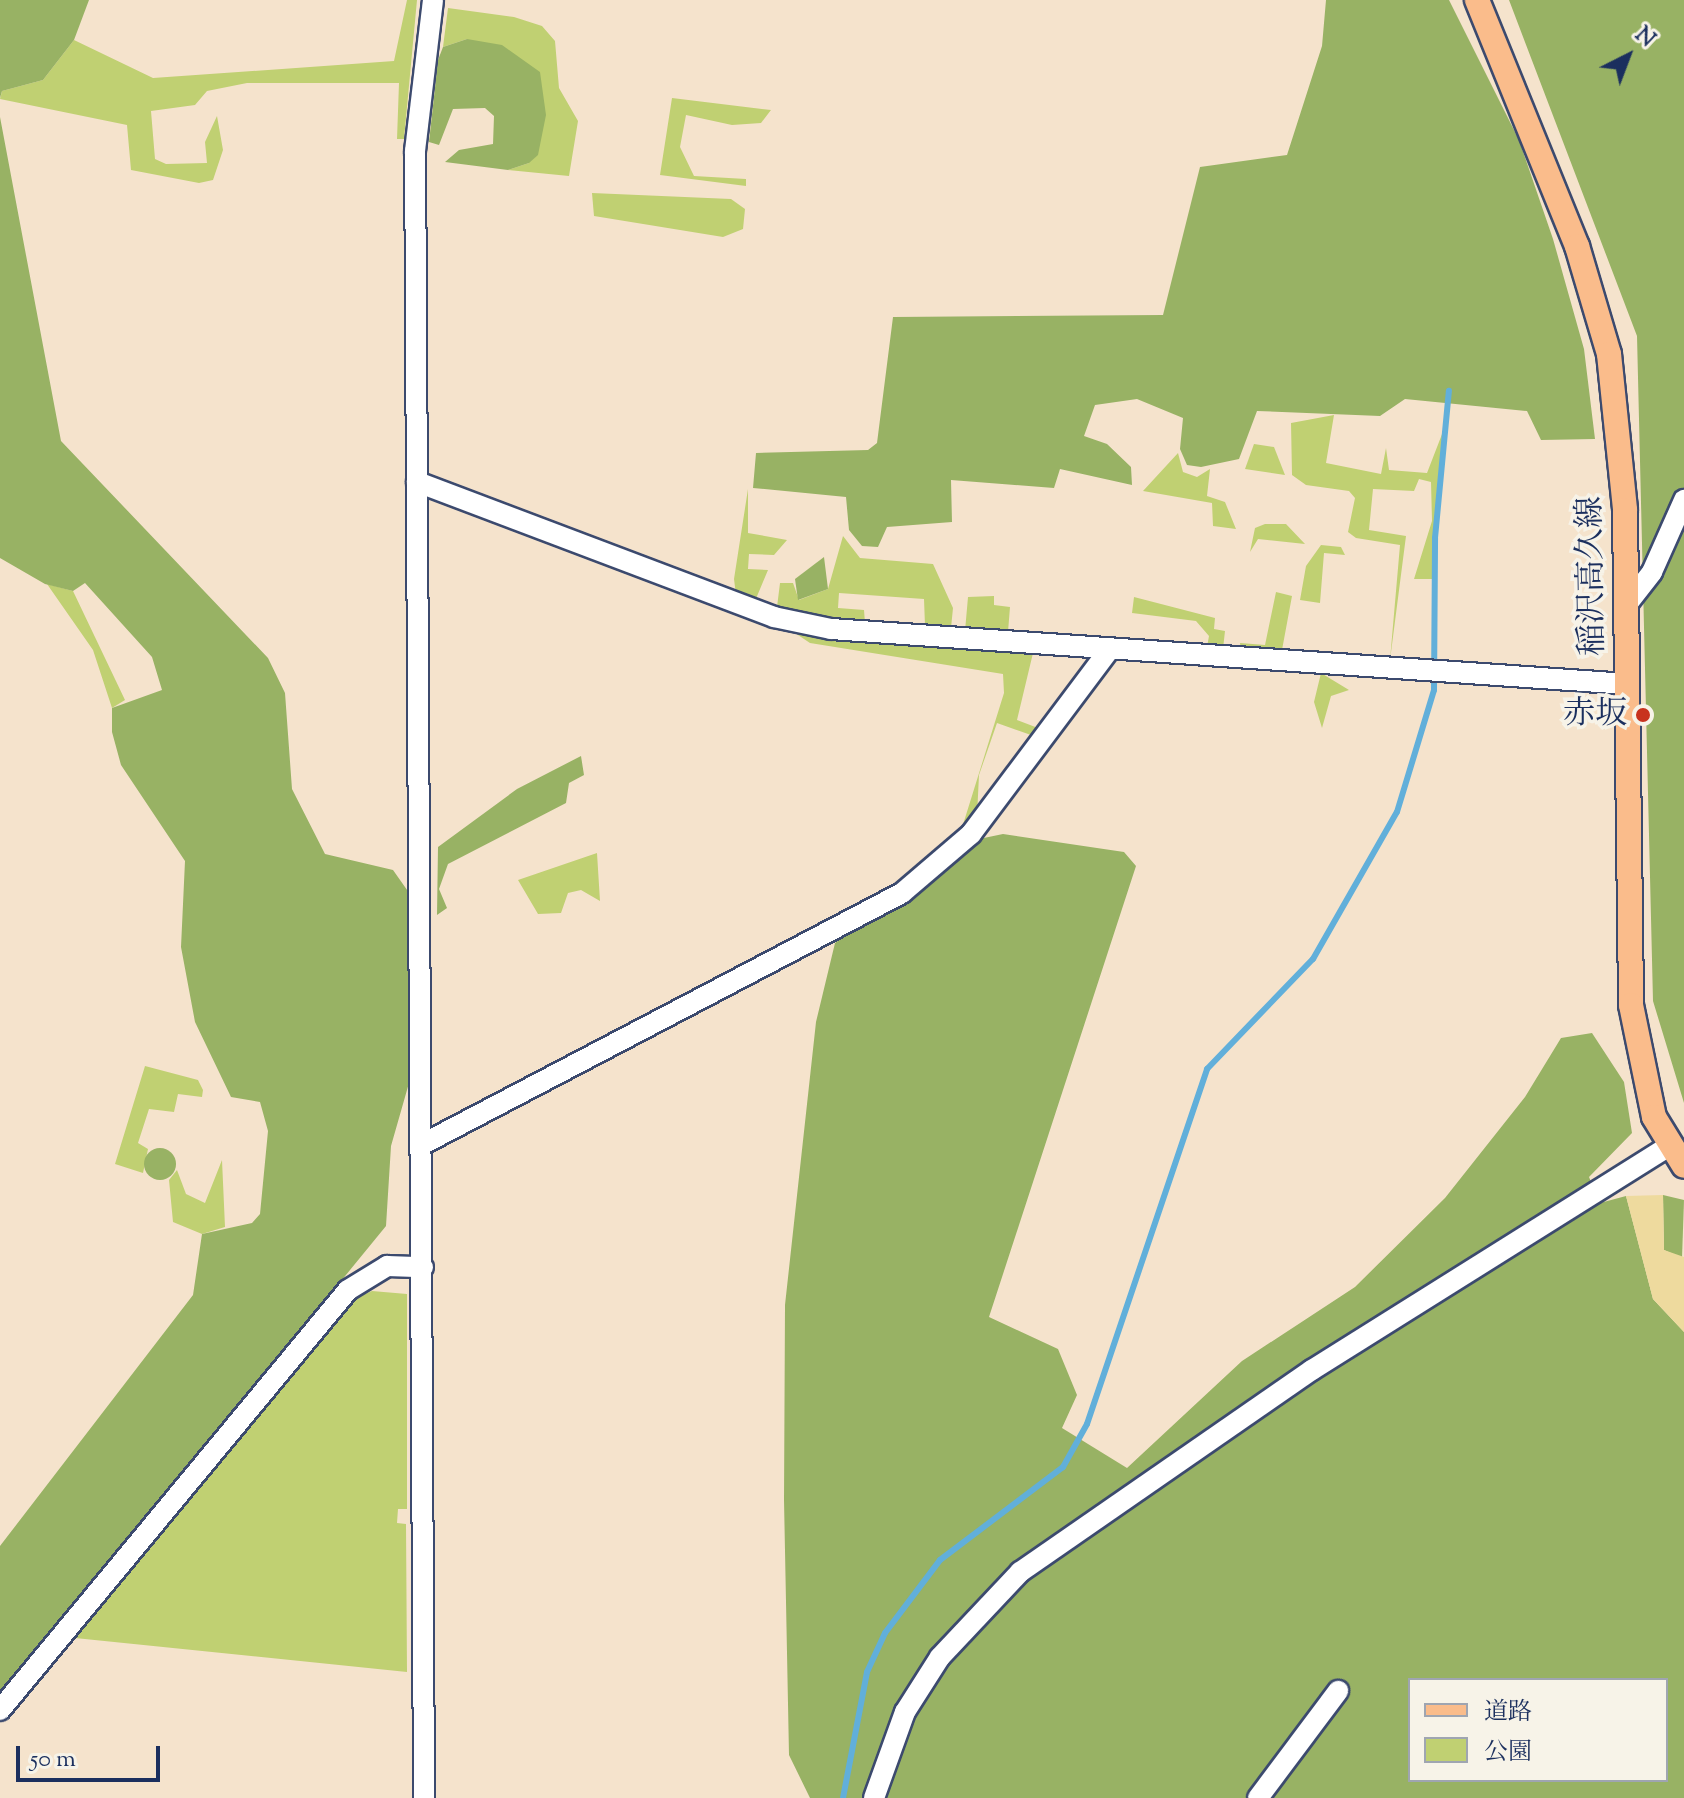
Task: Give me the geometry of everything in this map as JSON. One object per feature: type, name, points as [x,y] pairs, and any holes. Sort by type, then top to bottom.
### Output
[{"type":"main road","name":"稲沢高久線","points":[[1477,0],[1577,246],[1609,354],[1622,443],[1628,603],[1631,1005],[1643,1076],[1676,1156]]},
{"type":"street","points":[[424,1798],[423,1144],[415,151],[433,0]]},
{"type":"street","points":[[417,482],[774,617],[831,629],[1627,684]]},
{"type":"street","points":[[1628,603],[1652,572],[1684,500]]},
{"type":"street","points":[[423,1144],[902,893],[971,834],[1109,650]]},
{"type":"street","points":[[874,1798],[905,1712],[940,1657],[1020,1572],[1312,1370],[1676,1156]]},
{"type":"street","points":[[0,1710],[348,1290],[387,1266],[423,1267]]},
{"type":"street","points":[[1258,1798],[1338,1691]]},
{"type":"green space","points":[[0,0],[89,0],[74,40],[43,80],[2,91],[0,98]]},
{"type":"green space","points":[[407,0],[417,0],[404,139],[397,139],[399,83],[247,83],[207,91],[195,105],[151,111],[155,159],[166,164],[207,163],[205,142],[217,116],[223,150],[213,180],[199,183],[131,170],[127,125],[0,99],[2,91],[43,80],[74,40],[153,78],[394,61]]},
{"type":"green space","points":[[1326,0],[1449,0],[1519,140],[1553,239],[1584,349],[1595,439],[1541,440],[1527,411],[1405,399],[1380,416],[1257,411],[1239,459],[1201,467],[1187,465],[1180,449],[1183,418],[1137,399],[1095,405],[1084,436],[1107,444],[1131,467],[1132,485],[1060,469],[1054,488],[951,480],[952,522],[887,527],[878,547],[862,546],[849,530],[846,497],[753,488],[756,453],[868,450],[877,443],[893,317],[1163,315],[1200,167],[1287,155],[1322,46]]},
{"type":"green space","points":[[1509,0],[1684,0],[1684,1103],[1653,1001],[1637,336]]},
{"type":"green space","points":[[448,8],[514,17],[542,26],[555,41],[559,88],[578,121],[569,176],[508,170],[529,163],[467,39],[443,47]]},
{"type":"green space","points":[[467,39],[502,45],[540,72],[546,115],[538,155],[529,163],[508,170],[445,162],[459,150],[493,144],[494,116],[485,108],[453,109],[439,145],[429,142],[438,60],[443,47]]},
{"type":"green space","points":[[672,98],[771,110],[761,123],[732,125],[686,115],[680,147],[694,176],[746,179],[746,186],[660,175]]},
{"type":"green space","points":[[0,117],[61,441],[268,658],[285,693],[292,789],[325,854],[393,870],[412,897],[411,1076],[391,1146],[386,1226],[0,1698],[0,1546],[193,1295],[202,1234],[252,1223],[260,1214],[268,1131],[260,1102],[231,1097],[195,1022],[181,947],[185,861],[121,765],[112,732],[112,708],[162,690],[152,657],[85,583],[73,591],[45,584],[0,558]]},
{"type":"green space","points":[[592,193],[731,199],[745,209],[743,229],[723,237],[594,216]]},
{"type":"green space","points":[[1334,415],[1326,463],[1381,474],[1386,448],[1389,470],[1427,473],[1444,429],[1432,579],[1414,579],[1432,521],[1431,482],[1419,479],[1414,491],[1373,489],[1369,530],[1406,536],[1390,660],[1400,545],[1356,538],[1348,532],[1355,498],[1349,491],[1306,485],[1292,475],[1291,423]]},
{"type":"green space","points":[[1254,444],[1274,447],[1285,475],[1245,469]]},
{"type":"green space","points":[[1178,453],[1183,472],[1197,477],[1210,469],[1207,496],[1225,502],[1236,529],[1213,526],[1212,503],[1143,491]]},
{"type":"green space","points":[[748,489],[748,533],[787,540],[774,555],[749,554],[748,569],[768,570],[755,601],[736,595],[734,579]]},
{"type":"green space","points":[[1265,524],[1286,524],[1305,544],[1258,539],[1250,552],[1255,528]]},
{"type":"green space","points":[[843,536],[860,558],[933,564],[953,608],[951,628],[925,626],[924,599],[839,593],[838,608],[864,610],[865,623],[777,607],[780,583],[793,583],[799,600],[828,589]]},
{"type":"green space","points":[[1321,545],[1341,547],[1345,555],[1324,553],[1320,603],[1300,600],[1306,566]]},
{"type":"green space","points":[[824,557],[828,589],[798,600],[795,579]]},
{"type":"green space","points":[[47,584],[73,591],[125,700],[112,708],[93,650]]},
{"type":"green space","points":[[1276,592],[1292,596],[1282,650],[1241,650],[1240,643],[1265,645]]},
{"type":"green space","points":[[994,596],[994,605],[1010,607],[1008,632],[965,631],[968,597]]},
{"type":"green space","points":[[1134,597],[1215,618],[1214,629],[1225,631],[1223,649],[1207,647],[1209,636],[1196,621],[1132,613]]},
{"type":"green space","points":[[795,633],[1033,653],[1017,720],[1038,728],[1031,735],[997,723],[979,775],[977,816],[961,831],[1004,693],[1003,674],[810,643]]},
{"type":"green space","points":[[1321,673],[1349,690],[1331,696],[1322,728],[1314,702]]},
{"type":"green space","points":[[581,756],[584,775],[569,783],[566,803],[448,864],[439,889],[447,908],[437,915],[438,847],[517,789]]},
{"type":"green space","points":[[1003,834],[1124,852],[1136,866],[989,1317],[1058,1349],[1077,1395],[1062,1428],[1127,1468],[1242,1361],[1355,1287],[1445,1198],[1525,1097],[1561,1038],[1592,1033],[1624,1082],[1632,1133],[1589,1177],[1600,1203],[1626,1196],[1653,1299],[1684,1332],[1684,1798],[810,1798],[789,1755],[784,1500],[785,1305],[816,1022],[835,943],[979,839]]},
{"type":"green space","points":[[597,853],[600,901],[581,890],[568,893],[561,913],[538,914],[518,880]]},
{"type":"green space","points":[[145,1066],[198,1080],[203,1090],[202,1097],[178,1094],[174,1112],[149,1109],[138,1143],[148,1149],[143,1173],[115,1164]]},
{"type":"green space","points":[[160,1148],[171,1153],[176,1164],[171,1175],[160,1180],[149,1175],[144,1164],[149,1153]]},
{"type":"green space","points":[[222,1160],[225,1227],[202,1234],[173,1222],[169,1180],[177,1170],[186,1194],[205,1203]]},
{"type":"green space","points":[[1663,1195],[1684,1200],[1682,1258],[1664,1250]]},
{"type":"green space","points":[[372,1291],[407,1294],[407,1509],[398,1509],[397,1523],[406,1524],[407,1672],[75,1638],[346,1302]]},
{"type":"sand","points":[[1663,1195],[1664,1250],[1684,1257],[1684,1332],[1653,1299],[1626,1196]]},
{"type":"waterway","points":[[843,1798],[867,1672],[885,1633],[940,1560],[1063,1467],[1087,1424],[1207,1069],[1313,959],[1397,812],[1434,690],[1435,538],[1449,391]]},
{"type":"place","name":"赤坂","points":[[1643,715]]}]
